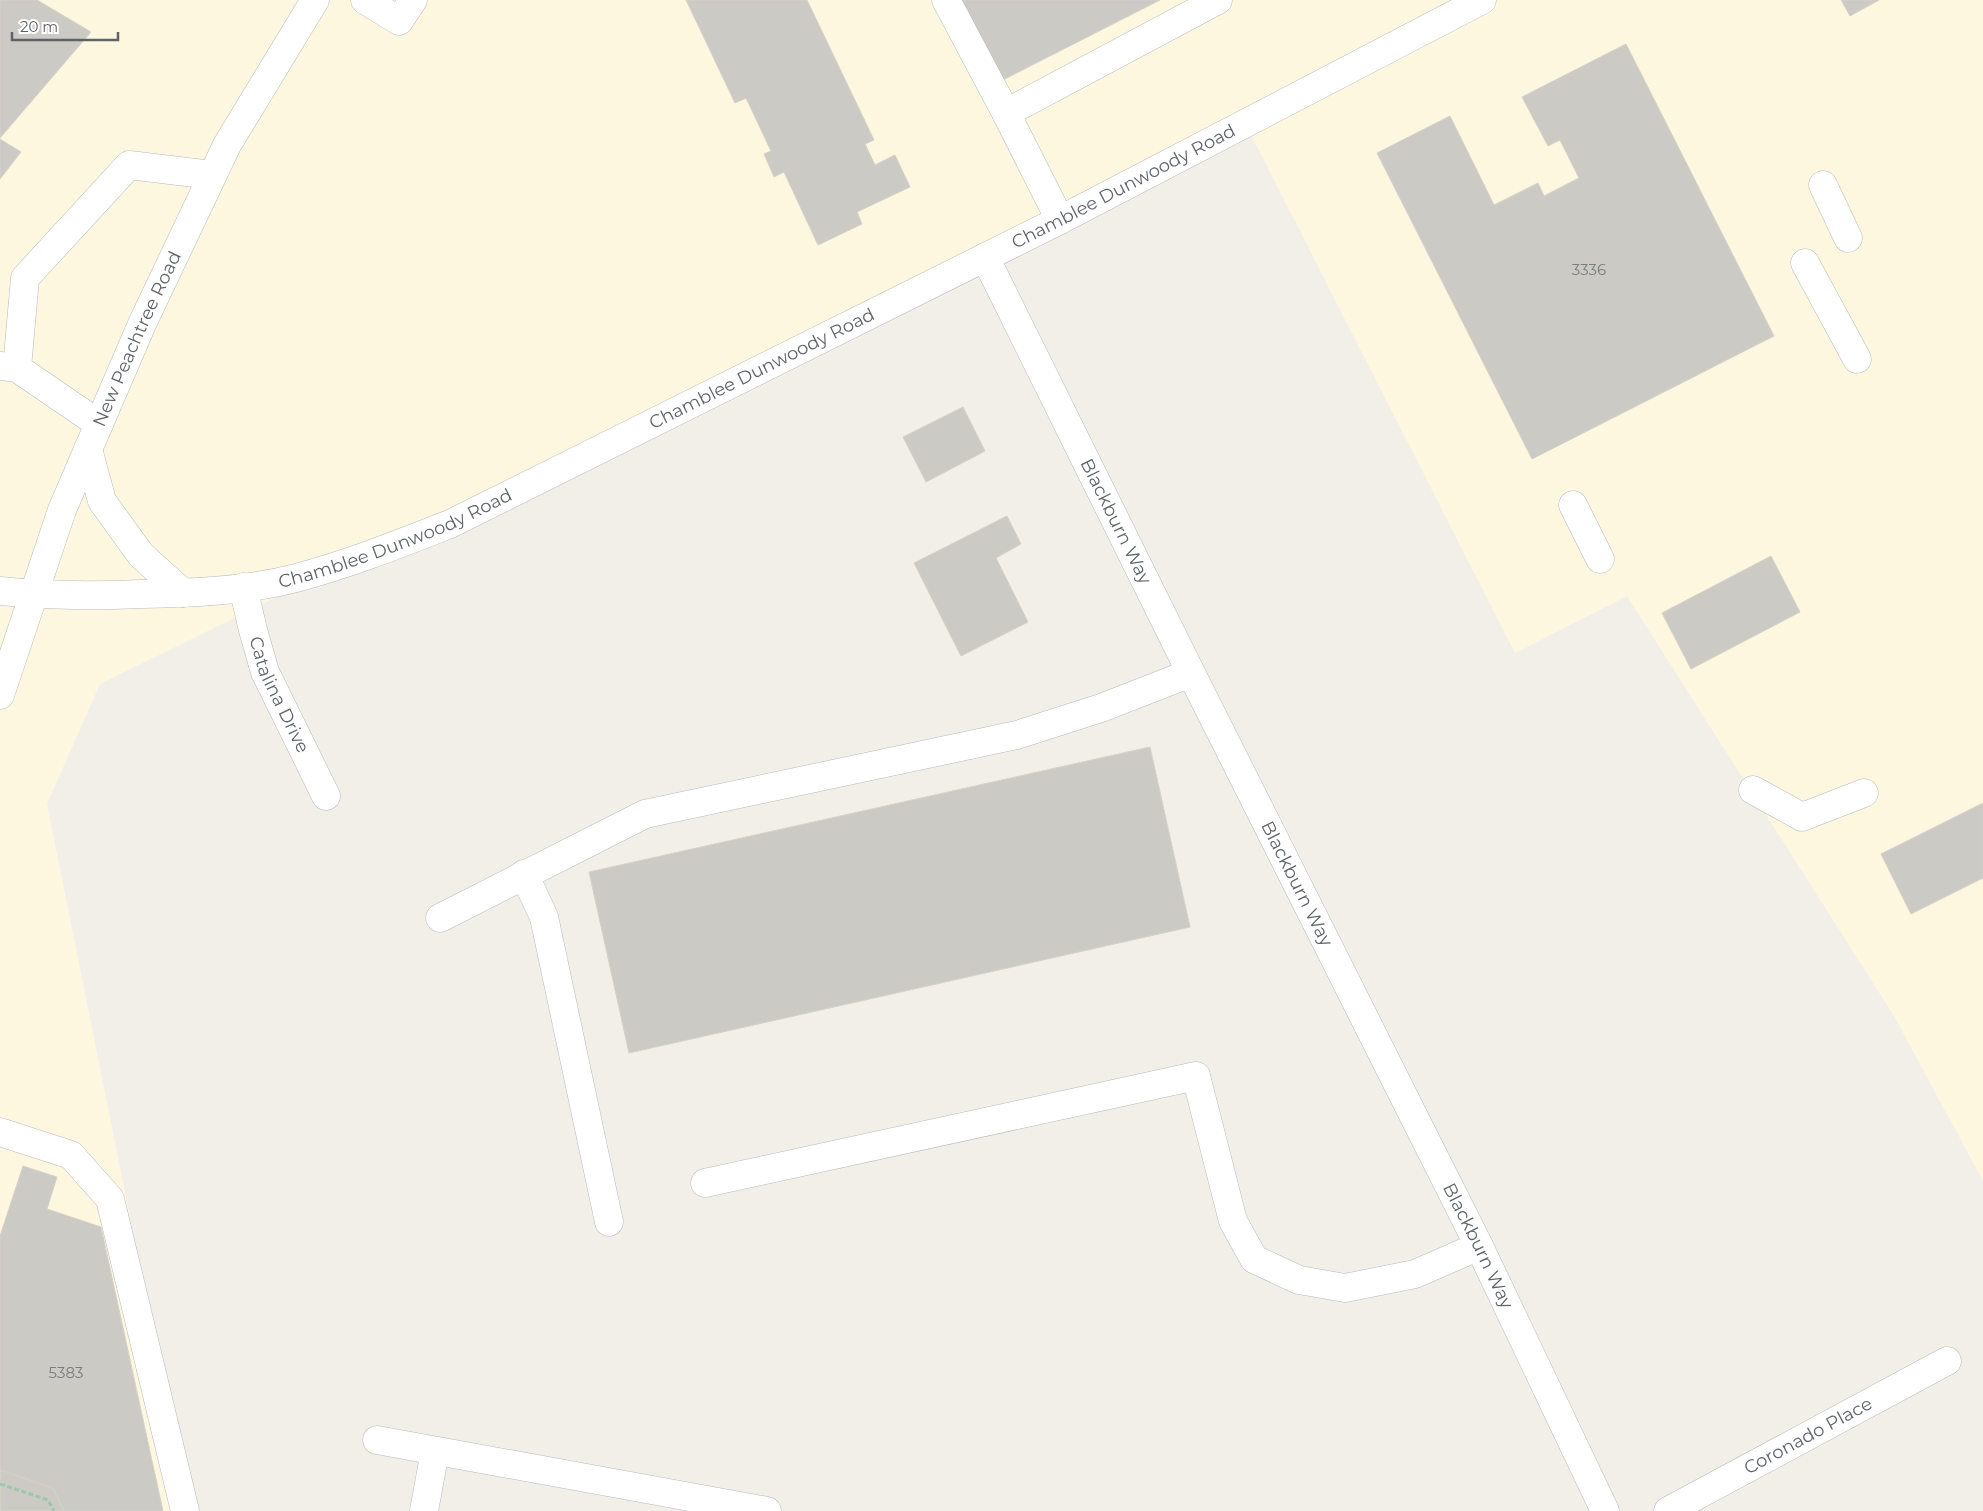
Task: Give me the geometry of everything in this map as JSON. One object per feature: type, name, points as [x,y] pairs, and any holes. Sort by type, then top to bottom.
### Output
[{"type":"street","name":"New Peachtree Road","points":[[0,695],[62,510],[142,324],[227,145],[315,0]]},
{"type":"street","points":[[365,0],[399,20],[414,0]]},
{"type":"street","points":[[946,0],[1060,220]]},
{"type":"street","points":[[1006,114],[1218,0]]},
{"type":"street","name":"Chamblee Dunwoody Road","points":[[0,591],[32,595],[184,593],[243,587],[294,578],[370,555],[450,524],[1060,220],[1482,0]]},
{"type":"street","points":[[99,424],[9,367],[25,278],[129,165],[212,175]]},
{"type":"street","points":[[1823,185],[1848,238]]},
{"type":"street","name":"Blackburn Way","points":[[985,257],[1191,673],[1479,1246],[1605,1511]]},
{"type":"street","points":[[1805,263],[1857,358]]},
{"type":"street","points":[[88,449],[102,501],[142,555],[184,593]]},
{"type":"street","points":[[1573,505],[1600,558]]},
{"type":"street","name":"Catalina Drive","points":[[243,587],[265,672],[326,796]]},
{"type":"street","points":[[440,918],[645,814],[1017,735],[1101,708],[1191,673]]},
{"type":"street","points":[[1753,790],[1802,817],[1864,793]]},
{"type":"street","points":[[524,874],[544,917],[610,1222]]},
{"type":"street","points":[[705,1183],[1196,1076],[1232,1221],[1254,1259],[1299,1280],[1344,1288],[1415,1274],[1479,1246]]},
{"type":"street","points":[[0,1132],[71,1155],[110,1200],[185,1511]]},
{"type":"street","name":"Coronado Place","points":[[1668,1511],[1946,1360]]},
{"type":"street","points":[[377,1440],[767,1511]]},
{"type":"street","points":[[424,1511],[435,1450]]},
{"type":"path","points":[[0,1484],[48,1500],[54,1511]]},
{"type":"shaded area","points":[[0,0],[1983,0],[1983,1181],[1894,1016],[1627,596],[1515,653],[1244,121],[100,684],[47,804],[189,1511],[0,1511]]},
{"type":"building","points":[[0,0],[37,0],[91,32],[0,138]]},
{"type":"building","points":[[686,0],[807,0],[874,140],[865,144],[875,165],[895,155],[910,187],[857,212],[862,224],[818,245],[784,172],[774,177],[764,154],[771,151],[746,98],[735,103]]},
{"type":"building","points":[[957,0],[1160,0],[999,82]]},
{"type":"building","points":[[1841,0],[1879,0],[1850,16]]},
{"type":"building","points":[[1626,44],[1774,336],[1532,459],[1377,153],[1450,116],[1494,205],[1538,183],[1544,196],[1579,178],[1560,140],[1548,146],[1522,97]]},
{"type":"building","points":[[0,139],[21,152],[0,179]]},
{"type":"building","points":[[963,407],[985,451],[926,482],[903,437]]},
{"type":"building","points":[[1007,516],[1021,544],[996,558],[1028,622],[961,656],[914,563]]},
{"type":"building","points":[[1771,556],[1800,612],[1691,669],[1662,613]]},
{"type":"building","points":[[1150,747],[1190,927],[629,1053],[589,872]]},
{"type":"building","points":[[1983,803],[1983,878],[1911,914],[1881,854]]},
{"type":"building","points":[[23,1166],[57,1177],[47,1209],[101,1227],[163,1511],[0,1511],[0,1236]]},
{"type":"building","points":[[0,1470],[53,1488],[64,1511],[0,1511]]}]
